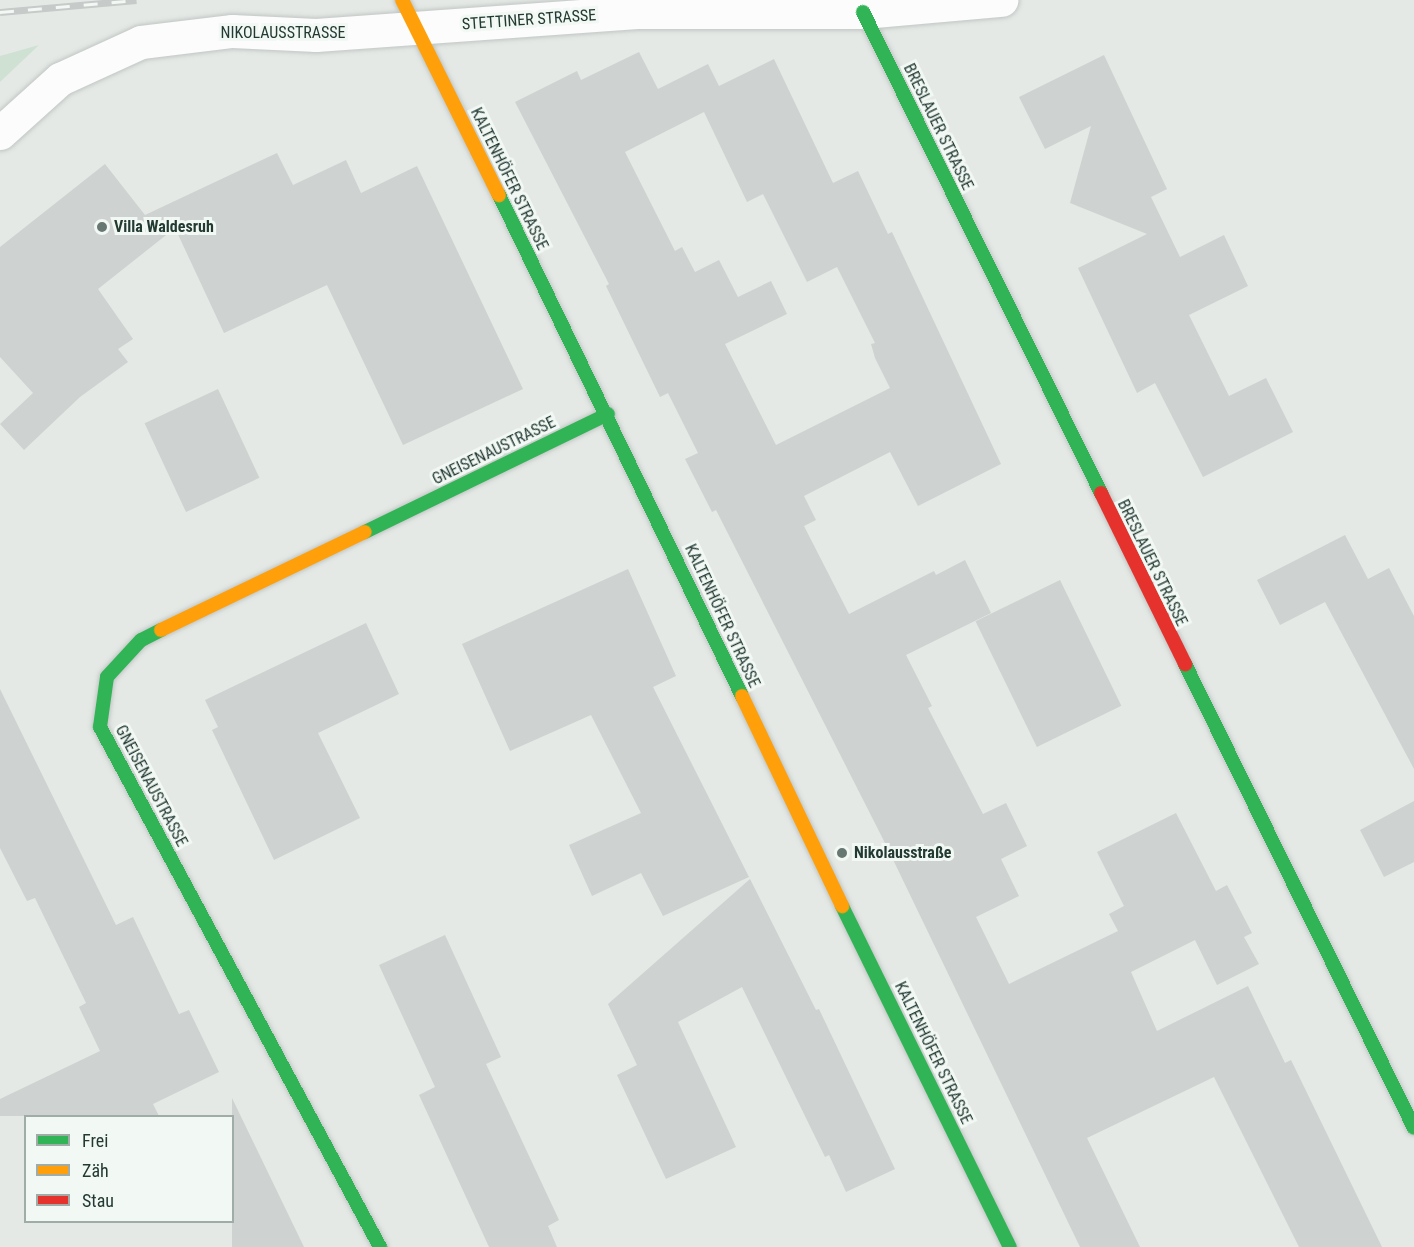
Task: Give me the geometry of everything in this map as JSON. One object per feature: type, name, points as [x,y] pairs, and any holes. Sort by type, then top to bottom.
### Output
[{"type":"street","name":"KALTENHÖFER STRASSE","points":[[402,0],[608,414],[815,851],[1010,1247]]},
{"type":"street","name":"STETTINER STRASSE","points":[[416,29],[640,12],[863,12],[1001,0]]},
{"type":"street","name":"BRESLAUER STRASSE","points":[[863,12],[1414,1128]]},
{"type":"street","name":"NIKOLAUSSTRASSE","points":[[0,134],[60,79],[141,42],[232,31],[316,35],[416,29]]},
{"type":"street","name":"GNEISENAUSTRASSE","points":[[380,1247],[100,727],[108,678],[141,640],[608,414]]},
{"type":"green space","points":[[39,45],[0,82],[0,56]]},
{"type":"building","points":[[639,52],[658,89],[708,64],[719,86],[774,59],[833,183],[858,171],[888,234],[892,232],[1001,464],[918,506],[890,452],[804,496],[816,520],[804,526],[849,614],[934,571],[936,575],[965,560],[991,613],[906,655],[932,706],[928,708],[983,814],[1006,803],[1027,846],[1001,859],[1019,896],[976,917],[1009,984],[1118,931],[1109,914],[1124,906],[1097,852],[1176,813],[1216,891],[1227,885],[1252,933],[1244,937],[1259,964],[1217,985],[1195,940],[1131,972],[1157,1031],[1248,986],[1285,1063],[1291,1060],[1382,1247],[1299,1247],[1214,1077],[1087,1138],[1140,1247],[1080,1247],[885,843],[716,510],[712,512],[685,459],[698,453],[668,393],[660,397],[606,286],[609,284],[515,102],[577,71],[581,80]],"holes":[[[704,112],[747,202],[763,194],[807,282],[837,267],[875,343],[871,344],[875,358],[890,388],[776,445],[725,344],[787,314],[771,281],[738,297],[719,260],[695,272],[682,247],[675,251],[625,152]]]},
{"type":"building","points":[[1104,55],[1167,189],[1151,197],[1180,257],[1224,235],[1248,286],[1189,315],[1229,396],[1266,378],[1293,432],[1203,477],[1155,383],[1137,393],[1078,268],[1147,234],[1070,203],[1091,126],[1045,149],[1019,97]]},
{"type":"building","points":[[277,153],[293,185],[346,160],[361,193],[417,166],[523,389],[403,445],[327,285],[224,333],[175,228],[98,289],[133,339],[118,349],[128,362],[80,397],[24,450],[0,424],[33,393],[0,357],[0,247],[105,164],[145,215]]},
{"type":"building","points":[[218,389],[259,478],[186,512],[145,423]]},
{"type":"building","points":[[1345,535],[1368,579],[1389,568],[1414,616],[1414,769],[1325,602],[1280,625],[1257,580]]},
{"type":"building","points":[[628,569],[676,676],[653,687],[749,877],[663,916],[641,873],[592,896],[569,845],[641,813],[591,715],[510,751],[462,644]]},
{"type":"building","points":[[1060,580],[1121,706],[1037,747],[976,621]]},
{"type":"building","points":[[366,623],[399,694],[318,733],[360,818],[274,860],[212,730],[218,727],[205,700]]},
{"type":"building","points":[[0,689],[116,925],[133,917],[179,1014],[189,1010],[219,1072],[153,1104],[158,1115],[0,1116],[0,1099],[100,1051],[79,1007],[86,1003],[35,898],[27,901],[0,848]]},
{"type":"building","points":[[1414,801],[1414,862],[1384,877],[1360,830]]},
{"type":"building","points":[[750,879],[816,1010],[819,1009],[895,1169],[846,1192],[829,1155],[825,1157],[742,987],[678,1022],[736,1147],[666,1179],[617,1075],[637,1065],[608,1004]]},
{"type":"building","points":[[445,935],[501,1057],[486,1064],[559,1220],[548,1226],[557,1247],[489,1247],[419,1095],[435,1087],[379,965]]},
{"type":"building","points":[[232,1098],[304,1247],[232,1247],[234,1115],[232,1115]]},
{"type":"railway","points":[[0,12],[136,0]]},
{"type":"traffic: fast","points":[[863,12],[1101,493]]},
{"type":"traffic: fast","points":[[499,195],[742,696]]},
{"type":"traffic: fast","points":[[365,532],[608,414]]},
{"type":"traffic: fast","points":[[161,630],[141,640],[107,677],[100,727],[380,1247]]},
{"type":"traffic: fast","points":[[1185,664],[1414,1128]]},
{"type":"traffic: fast","points":[[842,906],[1010,1247]]},
{"type":"traffic: slow","points":[[402,0],[499,195]]},
{"type":"traffic: slow","points":[[161,630],[365,532]]},
{"type":"traffic: slow","points":[[742,696],[842,906]]},
{"type":"traffic: jam","points":[[1101,493],[1185,664]]},
{"type":"place","name":"Villa Waldesruh","points":[[102,227]]},
{"type":"place","name":"Nikolausstraße","points":[[842,853]]}]
